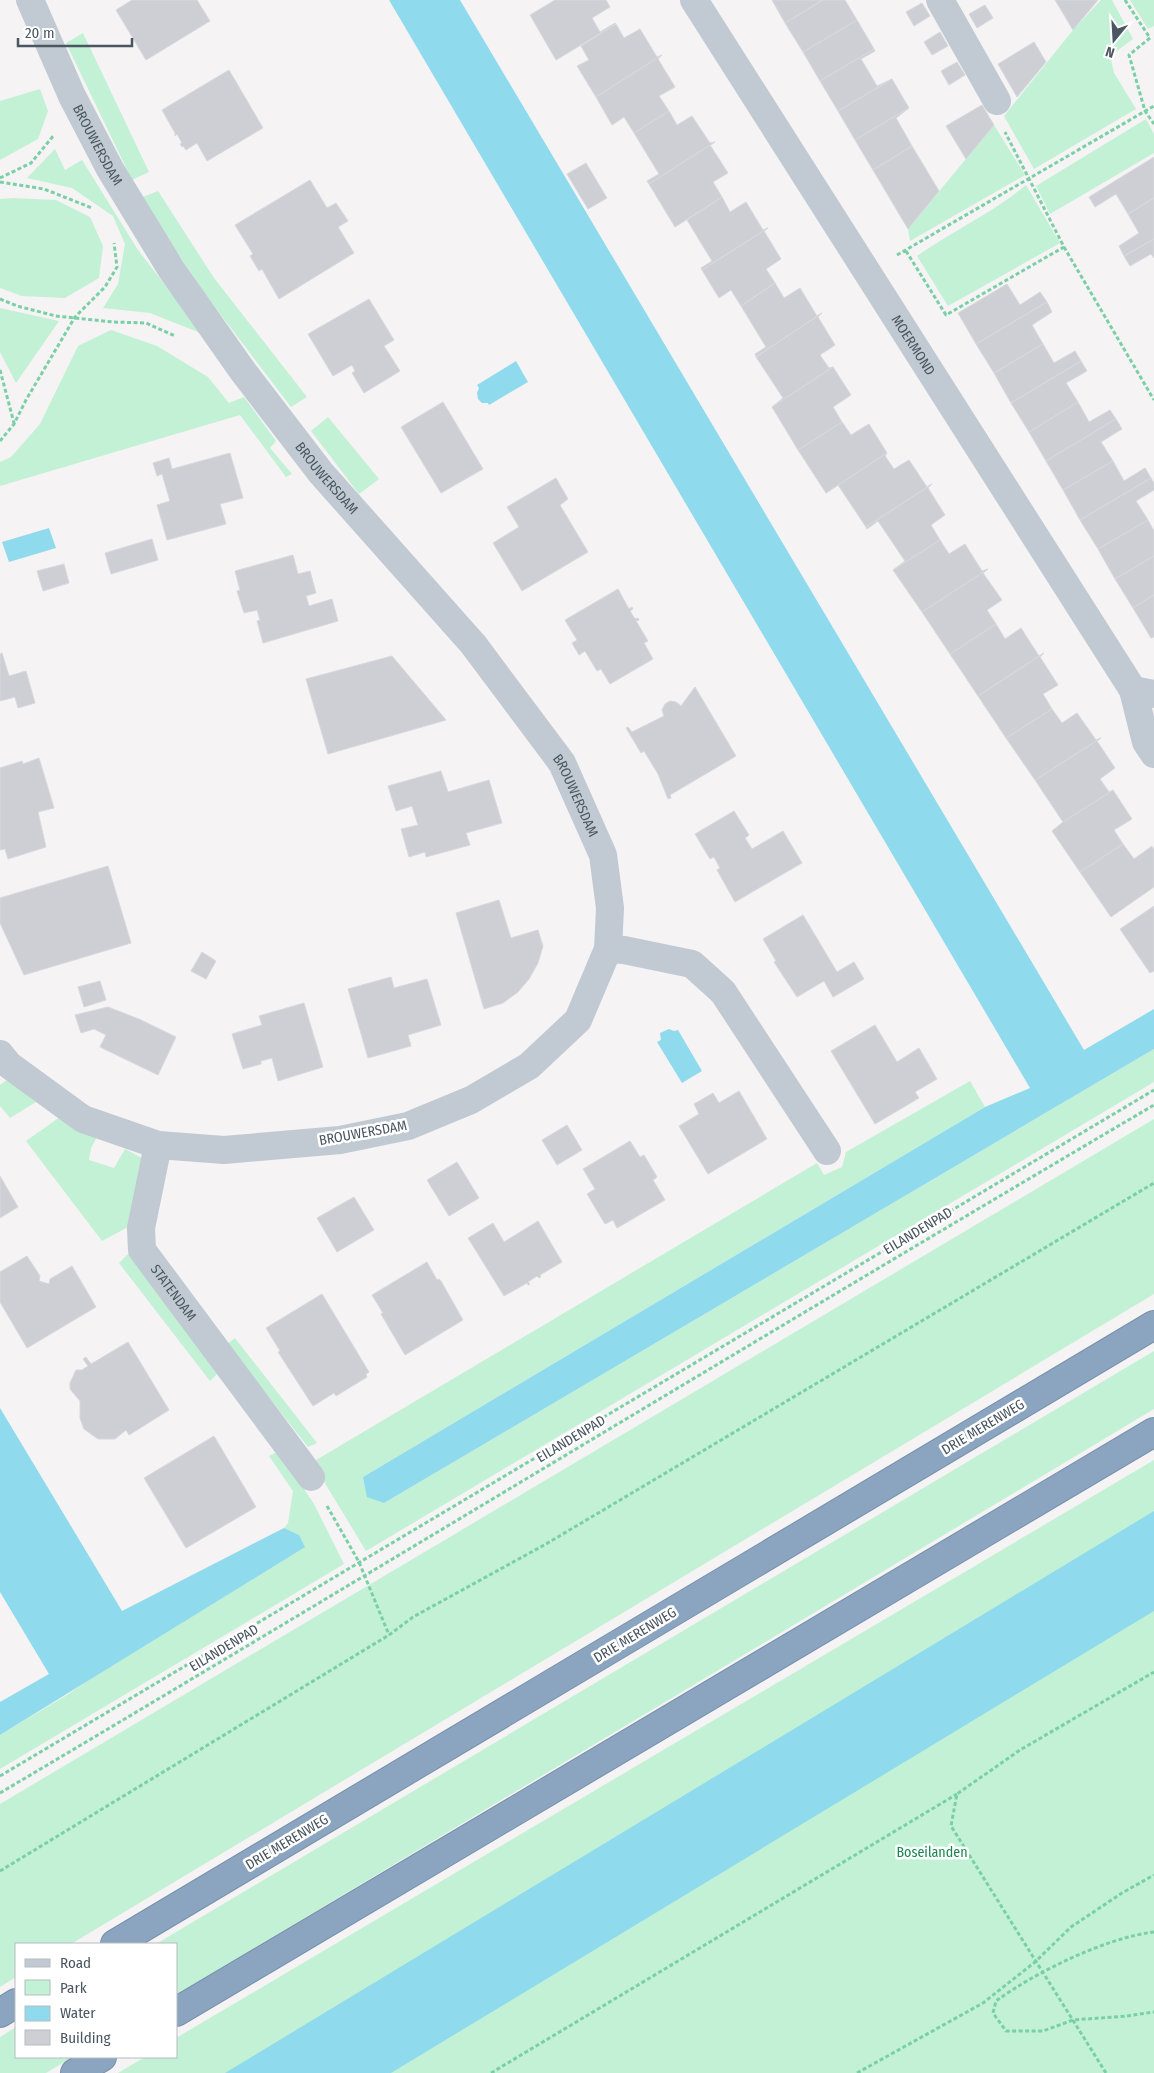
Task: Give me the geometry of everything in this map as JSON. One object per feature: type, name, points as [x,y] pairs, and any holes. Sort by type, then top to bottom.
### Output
[{"type":"highway","name":"DRIE MERENWEG","points":[[117,1943],[1154,1325]]},
{"type":"highway","points":[[178,2011],[1154,1432]]},
{"type":"highway","points":[[0,2013],[15,2004]]},
{"type":"highway","points":[[75,2073],[100,2058]]},
{"type":"street","name":"BROUWERSDAM","points":[[30,0],[72,96],[110,169],[171,269],[242,370],[321,473],[473,644],[562,763],[603,855],[610,908],[608,949],[578,1020],[529,1066],[462,1104],[408,1126],[340,1140],[224,1150],[158,1145]]},
{"type":"street","name":"MOERMOND","points":[[694,0],[866,273],[1144,692],[1146,742],[1154,754]]},
{"type":"street","points":[[940,0],[997,101]]},
{"type":"street","points":[[608,949],[624,950],[692,964],[723,992],[827,1151]]},
{"type":"street","points":[[0,1054],[9,1065],[84,1119],[158,1145]]},
{"type":"street","name":"STATENDAM","points":[[158,1145],[141,1228],[142,1250],[311,1477]]},
{"type":"path","points":[[1125,0],[1152,37],[1129,55],[1146,111],[1154,124]]},
{"type":"path","points":[[0,178],[31,164],[54,135],[72,96]]},
{"type":"path","points":[[997,101],[996,114],[1064,247],[1154,400]]},
{"type":"path","points":[[866,273],[1030,180],[1154,106]]},
{"type":"path","points":[[0,182],[44,188],[92,207],[96,213]]},
{"type":"path","points":[[0,441],[14,424],[75,317],[104,287],[117,267],[114,242],[111,236]]},
{"type":"path","points":[[906,251],[946,315],[1064,247]]},
{"type":"path","points":[[0,299],[16,306],[56,316],[113,322],[146,323],[179,338]]},
{"type":"path","points":[[0,370],[14,424]]},
{"type":"path","points":[[0,1776],[1154,1090]]},
{"type":"path","name":"EILANDENPAD","points":[[0,1793],[365,1577],[887,1262],[1154,1105]]},
{"type":"path","points":[[0,1871],[389,1635],[413,1617],[563,1534],[1154,1183]]},
{"type":"path","points":[[311,1477],[359,1562],[389,1635]]},
{"type":"path","points":[[491,2073],[957,1794],[1020,1750],[1154,1672]]},
{"type":"path","points":[[957,1794],[950,1826],[1106,2073]]},
{"type":"path","points":[[857,2073],[983,2003],[1035,1962],[1071,1927],[1122,1893],[1154,1875]]},
{"type":"path","points":[[1154,1932],[1134,1934],[1103,1945],[1021,1983],[996,2001],[993,2013],[1006,2031],[1043,2031],[1073,2020],[1154,2012]]},
{"type":"green space","points":[[1101,0],[1112,0],[1133,39],[1110,56],[1114,73],[1136,109],[1034,169],[1004,116],[1073,30]]},
{"type":"green space","points":[[1130,0],[1154,0],[1154,26],[1148,29]]},
{"type":"green space","points":[[83,33],[149,172],[132,180],[66,43]]},
{"type":"green space","points":[[40,89],[48,111],[38,139],[0,160],[0,101]]},
{"type":"green space","points":[[1146,119],[1154,134],[1154,153],[1050,214],[1036,186]]},
{"type":"green space","points":[[994,125],[1025,175],[910,241],[908,229]]},
{"type":"green space","points":[[55,149],[65,170],[82,160],[138,250],[203,334],[150,313],[103,308],[118,284],[125,244],[113,216],[72,188],[27,178]]},
{"type":"green space","points":[[1026,185],[1060,243],[948,306],[917,256],[1000,204]]},
{"type":"green space","points":[[158,191],[214,278],[307,397],[291,407],[208,298],[140,198]]},
{"type":"green space","points":[[0,199],[56,200],[90,217],[103,246],[99,278],[65,298],[22,296],[0,288]]},
{"type":"green space","points":[[0,308],[59,321],[16,383],[0,352]]},
{"type":"green space","points":[[111,330],[157,346],[208,377],[229,403],[244,397],[276,441],[270,448],[292,474],[286,477],[240,415],[0,486],[0,462],[11,457],[40,424],[78,346]]},
{"type":"green space","points":[[328,417],[379,479],[359,494],[311,431]]},
{"type":"green space","points":[[1154,1049],[1154,1082],[366,1551],[317,1470],[321,1468],[316,1460],[817,1163],[824,1175],[842,1167],[846,1152],[970,1081],[985,1107],[363,1477],[384,1503]]},
{"type":"green space","points":[[8,1079],[36,1102],[10,1118],[0,1106],[0,1085]]},
{"type":"green space","points":[[60,1117],[97,1137],[91,1148],[89,1160],[114,1168],[125,1149],[142,1158],[130,1226],[102,1241],[26,1141]]},
{"type":"green space","points":[[1154,1119],[1154,1294],[73,1943],[15,1943],[15,1978],[0,1987],[0,1804]]},
{"type":"green space","points":[[129,1253],[217,1374],[210,1381],[119,1263]]},
{"type":"green space","points":[[235,1338],[317,1443],[308,1447],[227,1344]]},
{"type":"green space","points":[[1154,1351],[1154,1409],[178,1994],[178,1943],[158,1943]]},
{"type":"green space","points":[[279,1451],[314,1504],[344,1564],[0,1769],[0,1735],[67,1695],[299,1535],[284,1528],[288,1523],[293,1491],[269,1456]]},
{"type":"green space","name":"Boseilanden","points":[[1154,1460],[1154,2073],[118,2073],[143,2058],[178,2058],[178,2037]]},
{"type":"green space","points":[[15,2028],[15,2058],[71,2058],[46,2073],[0,2073],[0,2037]]},
{"type":"water","points":[[389,0],[460,0],[1084,1050],[1154,1009],[1154,1049],[384,1503],[367,1497],[363,1477],[985,1107],[1030,1088]]},
{"type":"water","points":[[516,361],[528,382],[489,405],[488,403],[482,403],[478,399],[477,393],[479,388],[477,385]]},
{"type":"water","points":[[49,528],[56,548],[9,562],[2,542]]},
{"type":"water","points":[[669,1029],[678,1030],[702,1071],[682,1083],[657,1042],[661,1040],[660,1033]]},
{"type":"water","points":[[0,1408],[122,1611],[284,1528],[299,1535],[305,1547],[0,1735],[0,1702],[49,1674],[0,1592]]},
{"type":"water","points":[[1154,1511],[1154,1611],[391,2073],[225,2073]]},
{"type":"building","points":[[132,0],[197,0],[210,21],[146,60],[116,10]]},
{"type":"building","points":[[555,0],[606,0],[610,7],[592,18],[600,32],[616,24],[556,60],[530,15]]},
{"type":"building","points":[[772,0],[823,0],[785,23]]},
{"type":"building","points":[[823,0],[845,0],[857,20],[803,52],[785,23]]},
{"type":"building","points":[[1055,0],[1098,0],[1073,30]]},
{"type":"building","points":[[922,3],[930,16],[914,26],[906,12]]},
{"type":"building","points":[[985,5],[993,18],[977,28],[969,14]]},
{"type":"building","points":[[857,20],[874,49],[820,81],[803,52]]},
{"type":"building","points":[[616,24],[624,38],[640,29],[657,57],[662,55],[596,97],[577,66],[589,60],[581,46]]},
{"type":"building","points":[[940,32],[948,46],[932,55],[924,42]]},
{"type":"building","points":[[1034,42],[1046,62],[1017,97],[998,64]]},
{"type":"building","points":[[874,49],[875,51],[861,59],[877,86],[892,79],[838,111],[820,81]]},
{"type":"building","points":[[662,55],[658,59],[675,87],[659,96],[669,111],[634,133],[624,117],[612,125],[596,97]]},
{"type":"building","points":[[957,62],[965,75],[949,85],[941,71]]},
{"type":"building","points":[[229,70],[263,128],[207,161],[197,143],[186,150],[182,147],[180,144],[182,143],[177,134],[175,136],[162,110]]},
{"type":"building","points":[[892,79],[909,108],[855,140],[838,111]]},
{"type":"building","points":[[982,105],[994,125],[966,159],[946,126]]},
{"type":"building","points":[[909,108],[896,118],[912,146],[873,170],[855,140]]},
{"type":"building","points":[[669,111],[677,125],[692,116],[710,143],[715,142],[649,184],[647,181],[659,174],[634,133]]},
{"type":"building","points":[[710,145],[728,173],[713,182],[722,197],[675,227],[649,184]]},
{"type":"building","points":[[912,146],[939,191],[908,229],[873,170]]},
{"type":"building","points":[[1154,157],[1154,198],[1128,214],[1116,194],[1095,207],[1089,197]]},
{"type":"building","points":[[586,163],[607,198],[588,209],[567,174]]},
{"type":"building","points":[[310,180],[327,208],[336,203],[348,221],[338,227],[354,253],[279,299],[262,269],[259,271],[250,256],[253,254],[235,225]]},
{"type":"building","points":[[722,197],[730,212],[746,202],[763,230],[768,228],[702,270],[701,268],[712,261],[687,220]]},
{"type":"building","points":[[1154,198],[1154,239],[1124,256],[1119,246],[1139,233],[1128,214]]},
{"type":"building","points":[[768,228],[764,231],[781,259],[766,269],[775,283],[741,306],[731,290],[719,298],[702,270]]},
{"type":"building","points":[[1154,239],[1154,258],[1151,254],[1130,266],[1124,256]]},
{"type":"building","points":[[775,283],[784,298],[800,288],[817,316],[822,313],[756,357],[755,354],[766,347],[741,306]]},
{"type":"building","points":[[1007,284],[1020,305],[1040,292],[1047,302],[976,344],[958,313]]},
{"type":"building","points":[[369,299],[394,340],[384,346],[400,371],[364,393],[352,373],[355,371],[352,365],[333,376],[308,334]]},
{"type":"building","points":[[1047,302],[1052,312],[1032,325],[1043,344],[994,373],[976,344]]},
{"type":"building","points":[[822,313],[818,317],[835,345],[820,355],[829,368],[833,367],[772,407],[783,398],[756,357]]},
{"type":"building","points":[[1043,344],[1054,363],[1075,351],[1081,361],[1011,403],[994,373]]},
{"type":"building","points":[[1081,361],[1087,371],[1066,383],[1078,402],[1029,432],[1011,403]]},
{"type":"building","points":[[833,367],[851,395],[833,407],[842,422],[798,450],[772,407]]},
{"type":"building","points":[[443,402],[483,469],[441,493],[401,427]]},
{"type":"building","points":[[1078,402],[1089,422],[1110,410],[1116,419],[1046,461],[1029,432]]},
{"type":"building","points":[[1116,419],[1122,429],[1101,442],[1113,461],[1063,490],[1046,461]]},
{"type":"building","points":[[842,422],[851,435],[869,424],[887,453],[826,493],[798,450]]},
{"type":"building","points":[[230,453],[243,498],[220,504],[226,524],[167,540],[157,505],[170,501],[162,474],[157,476],[153,463],[169,458],[172,469]]},
{"type":"building","points":[[887,453],[885,456],[894,469],[909,460],[927,487],[932,484],[866,527],[838,485]]},
{"type":"building","points":[[1113,461],[1124,481],[1145,468],[1151,478],[1080,520],[1063,490]]},
{"type":"building","points":[[556,478],[568,499],[560,505],[588,552],[522,591],[493,543],[519,527],[507,507]]},
{"type":"building","points":[[1151,478],[1154,483],[1154,490],[1136,501],[1148,520],[1098,549],[1080,520]]},
{"type":"building","points":[[932,484],[928,488],[945,515],[931,525],[940,540],[893,570],[905,561],[878,521],[867,529],[866,527]]},
{"type":"building","points":[[1148,520],[1154,531],[1154,556],[1115,579],[1098,549]]},
{"type":"building","points":[[152,539],[158,560],[111,574],[105,553]]},
{"type":"building","points":[[940,540],[949,554],[965,544],[982,571],[988,569],[922,612],[893,570]]},
{"type":"building","points":[[293,555],[298,574],[310,571],[316,593],[306,596],[309,606],[332,599],[338,621],[263,643],[257,621],[260,620],[257,610],[244,613],[237,591],[240,590],[235,571]]},
{"type":"building","points":[[1154,556],[1154,595],[1133,608],[1115,579]]},
{"type":"building","points":[[64,564],[69,583],[43,591],[37,571]]},
{"type":"building","points":[[988,569],[983,573],[1002,600],[987,610],[996,624],[950,654],[922,612]]},
{"type":"building","points":[[618,589],[629,609],[632,607],[633,609],[630,611],[635,619],[638,618],[639,620],[636,621],[648,641],[644,643],[653,659],[610,684],[601,669],[597,671],[585,651],[579,655],[572,643],[577,640],[565,620]]},
{"type":"building","points":[[1154,595],[1154,637],[1151,638],[1133,608]]},
{"type":"building","points":[[996,624],[1005,639],[1021,628],[1039,656],[1044,653],[978,696],[950,654]]},
{"type":"building","points":[[2,653],[9,676],[26,671],[35,703],[18,708],[15,697],[0,701],[0,654]]},
{"type":"building","points":[[1044,653],[1040,657],[1058,685],[1043,694],[1052,709],[1006,738],[978,696]]},
{"type":"building","points":[[392,656],[446,720],[328,754],[306,679]]},
{"type":"building","points":[[695,687],[736,756],[670,795],[671,798],[668,799],[658,774],[644,751],[641,753],[626,728],[628,727],[632,732],[664,716],[662,710],[665,704],[670,701],[676,702],[681,706]]},
{"type":"building","points":[[1052,709],[1062,723],[1077,713],[1096,740],[1101,738],[1035,780],[1006,738]]},
{"type":"building","points":[[1101,738],[1097,741],[1115,768],[1100,779],[1109,792],[1113,790],[1063,822],[1035,780]]},
{"type":"building","points":[[39,758],[54,808],[38,812],[46,847],[8,859],[5,849],[0,850],[0,768],[22,761],[23,764]]},
{"type":"building","points":[[441,771],[448,792],[489,780],[502,823],[466,833],[470,845],[426,857],[425,852],[409,857],[401,829],[418,825],[412,806],[396,811],[388,786]]},
{"type":"building","points":[[1113,790],[1132,819],[1114,830],[1123,844],[1080,872],[1052,831]]},
{"type":"building","points":[[734,811],[749,835],[745,838],[752,849],[783,831],[802,863],[735,902],[717,870],[720,868],[714,857],[710,859],[695,834]]},
{"type":"building","points":[[1123,844],[1134,859],[1152,846],[1154,850],[1154,887],[1111,917],[1080,872]]},
{"type":"building","points":[[108,866],[131,943],[24,975],[0,923],[0,898]]},
{"type":"building","points":[[499,900],[511,938],[538,930],[543,946],[538,963],[529,979],[518,992],[503,1003],[484,1009],[456,913]]},
{"type":"building","points":[[1154,906],[1154,971],[1150,973],[1120,929]]},
{"type":"building","points":[[803,915],[837,972],[854,962],[864,979],[833,997],[824,981],[797,997],[774,962],[776,961],[763,939]]},
{"type":"building","points":[[202,952],[216,961],[206,979],[191,971]]},
{"type":"building","points":[[391,977],[394,988],[427,979],[441,1025],[408,1035],[411,1046],[368,1058],[348,989]]},
{"type":"building","points":[[100,981],[106,1000],[84,1007],[78,987]]},
{"type":"building","points":[[304,1003],[323,1067],[278,1081],[272,1058],[261,1061],[261,1064],[243,1069],[232,1034],[262,1025],[259,1016]]},
{"type":"building","points":[[108,1007],[139,1019],[176,1037],[158,1075],[100,1047],[106,1035],[94,1029],[81,1033],[75,1015]]},
{"type":"building","points":[[875,1025],[897,1062],[919,1048],[937,1079],[915,1092],[919,1098],[875,1124],[831,1051]]},
{"type":"building","points":[[739,1091],[767,1139],[708,1174],[679,1126],[699,1114],[694,1104],[713,1093],[719,1103]]},
{"type":"building","points":[[567,1125],[582,1150],[557,1165],[542,1140]]},
{"type":"building","points":[[630,1141],[640,1157],[644,1155],[657,1177],[653,1180],[665,1200],[617,1228],[613,1220],[605,1224],[587,1194],[595,1189],[583,1169]]},
{"type":"building","points":[[457,1162],[479,1198],[449,1216],[427,1180]]},
{"type":"building","points":[[0,1176],[18,1207],[0,1218]]},
{"type":"building","points":[[354,1197],[374,1230],[337,1252],[317,1218]]},
{"type":"building","points":[[538,1221],[562,1262],[540,1275],[541,1277],[537,1276],[528,1282],[530,1284],[528,1285],[527,1283],[504,1296],[468,1238],[493,1223],[504,1242]]},
{"type":"building","points":[[27,1256],[40,1276],[39,1281],[49,1284],[50,1279],[72,1266],[96,1307],[27,1348],[0,1302],[0,1272]]},
{"type":"building","points":[[427,1262],[437,1280],[441,1281],[463,1320],[405,1355],[372,1295]]},
{"type":"building","points":[[322,1294],[369,1372],[366,1374],[367,1377],[336,1396],[334,1393],[313,1406],[278,1352],[280,1351],[266,1328]]},
{"type":"building","points":[[128,1342],[169,1410],[129,1435],[126,1430],[115,1439],[98,1439],[84,1429],[80,1418],[80,1401],[70,1389],[70,1383],[76,1370],[82,1370],[88,1366],[83,1359],[86,1357],[91,1364]]},
{"type":"building","points":[[214,1436],[256,1507],[186,1548],[144,1478]]}]
